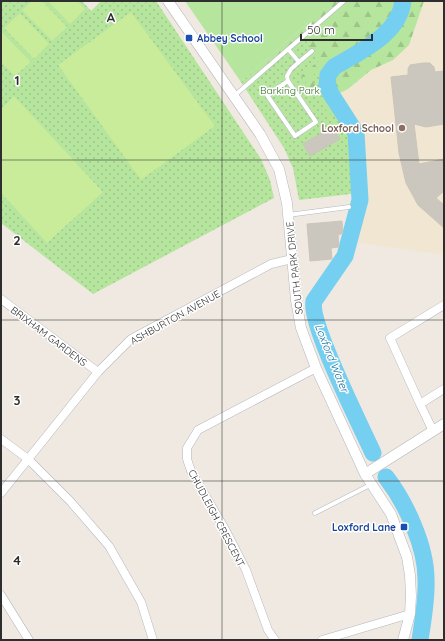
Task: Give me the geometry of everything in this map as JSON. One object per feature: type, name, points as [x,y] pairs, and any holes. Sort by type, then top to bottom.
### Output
[{"type":"street","name":"SOUTH PARK DRIVE","points":[[168,1],[260,134],[279,169],[284,185],[301,328],[316,368],[365,474],[391,514],[407,557],[410,575],[410,614],[403,640]]},
{"type":"street","name":"ASHBURTON AVENUE","points":[[1,493],[98,372],[131,339],[271,264],[292,259]]},
{"type":"street","name":"BRIXHAM GARDENS","points":[[1,299],[98,372]]},
{"type":"street","points":[[433,431],[390,338],[444,305]]},
{"type":"street","name":"CHUDLEIGH CRESCENT","points":[[275,640],[268,630],[242,563],[226,531],[191,471],[187,459],[187,448],[198,430],[316,368]]},
{"type":"street","points":[[420,404],[444,389]]},
{"type":"street","points":[[365,474],[444,424]]},
{"type":"street","points":[[1,439],[28,459],[70,501],[109,546],[141,602],[153,640]]},
{"type":"street","points":[[1,594],[29,640]]},
{"type":"street","points":[[322,640],[410,614]]},
{"type":"lane","points":[[234,96],[344,1]]},
{"type":"lane","points":[[288,49],[299,62]]},
{"type":"lane","points":[[288,80],[267,95],[295,136],[316,122],[288,80],[287,76],[291,69],[312,51]]},
{"type":"lane","points":[[288,215],[349,207]]},
{"type":"lane","points":[[315,513],[372,484]]},
{"type":"shaded area","name":"Loxford School","points":[[408,1],[444,1],[444,255],[355,242],[366,198],[363,171],[363,142],[358,124],[334,87],[333,78],[339,70],[394,33],[403,18]]},
{"type":"green space","points":[[1,1],[82,1],[91,11],[101,1],[156,1],[261,159],[270,180],[274,198],[93,294],[1,223]]},
{"type":"green space","points":[[32,1],[42,1],[67,27],[52,41],[22,10]]},
{"type":"green space","points":[[48,1],[77,1],[85,9],[70,24]]},
{"type":"green space","points":[[185,1],[332,1],[241,82]]},
{"type":"green space","name":"Barking Park","points":[[332,1],[400,1],[396,16],[388,27],[377,37],[341,59],[331,68],[325,80],[328,93],[354,135],[359,193],[299,200],[293,168],[284,148],[241,82]]},
{"type":"green space","points":[[332,1],[400,1],[392,22],[375,39],[334,64],[329,69],[314,74],[312,79],[326,102],[331,117],[301,76],[321,59],[304,39],[254,81],[253,73]]},
{"type":"green space","points":[[408,1],[424,1],[409,45],[393,60],[371,70],[348,89],[338,94],[332,83],[335,75],[356,58],[389,37],[404,16]]},
{"type":"green space","points":[[131,12],[215,126],[141,180],[58,65]]},
{"type":"green space","points":[[20,13],[49,44],[34,59],[4,28]]},
{"type":"green space","points":[[1,31],[31,62],[15,76],[1,62]]},
{"type":"green space","points":[[14,96],[103,192],[47,243],[1,193],[1,109]]},
{"type":"building","points":[[430,63],[434,67],[435,72],[444,71],[444,124],[426,127],[414,124],[419,164],[444,159],[444,191],[436,198],[444,205],[444,228],[418,205],[406,183],[399,153],[391,77],[408,75],[410,65]]},
{"type":"building","points":[[332,127],[340,139],[310,156],[303,144]]},
{"type":"building","points":[[342,221],[343,233],[338,235],[339,247],[331,248],[332,259],[310,261],[307,224]]},
{"type":"waterway","name":"Loxford Water","points":[[373,453],[337,376],[314,313],[314,301],[345,256],[360,200],[356,133],[331,94],[327,85],[328,75],[334,67],[377,41],[386,33],[400,13],[403,1]]},
{"type":"waterway","name":"Loxford Water","points":[[386,477],[401,499],[414,525],[423,553],[426,594],[420,640]]},
{"type":"place","name":"Abbey School","points":[[189,38]]},
{"type":"place","name":"Loxford School","points":[[402,128]]},
{"type":"place","name":"Loxford Lane","points":[[404,527]]}]
